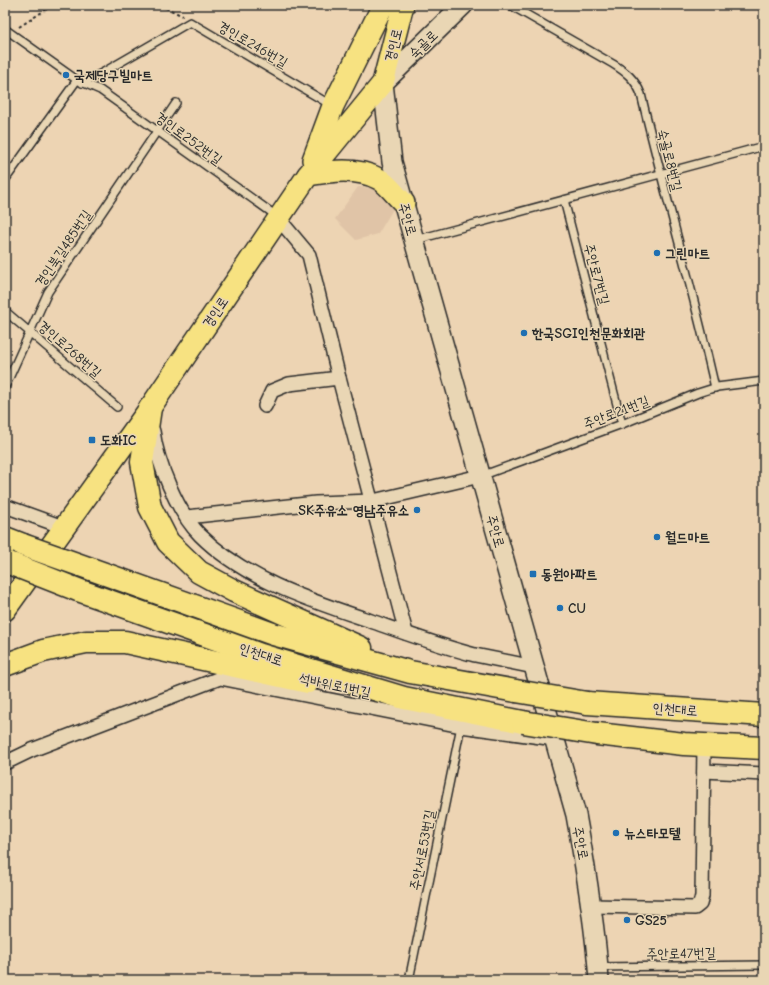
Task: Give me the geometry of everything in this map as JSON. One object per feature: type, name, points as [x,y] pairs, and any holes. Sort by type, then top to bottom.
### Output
[{"type":"highway","points":[[150,408],[142,462],[150,507],[168,542],[199,572],[234,591],[336,636],[410,672]]},
{"type":"highway","name":"인천대로","points":[[14,542],[273,634],[410,672],[587,703],[764,715]]},
{"type":"highway","name":"인천대로","points":[[7,563],[78,590],[262,655],[404,698],[523,722],[596,734],[704,745]]},
{"type":"highway","points":[[5,665],[43,651],[86,642],[125,642],[318,684],[404,698]]},
{"type":"highway","points":[[704,745],[764,748]]},
{"type":"main road","points":[[383,5],[333,106],[308,175],[340,170],[364,174],[380,179],[404,203]]},
{"type":"main road","name":"경인로","points":[[8,601],[150,408],[308,175],[383,83],[403,5]]},
{"type":"main road","name":"숙골로","points":[[383,83],[463,5]]},
{"type":"main road","name":"주안로","points":[[383,83],[392,162],[576,814],[592,906],[599,974]]},
{"type":"street","points":[[278,218],[309,256],[406,633]]},
{"type":"street","points":[[265,406],[272,391],[289,384],[340,378]]},
{"type":"street","points":[[150,408],[155,445],[176,500],[199,534],[223,555],[242,568],[268,581],[335,609],[406,633],[474,654],[534,666]]},
{"type":"street","points":[[187,517],[316,503],[373,501],[480,476]]},
{"type":"street","points":[[5,506],[63,527]]},
{"type":"street","name":"석바위로1번길","points":[[5,763],[32,750],[220,678],[461,726],[555,739]]},
{"type":"street","points":[[592,906],[695,908],[700,904],[702,896],[704,745]]},
{"type":"street","points":[[704,771],[764,774]]},
{"type":"lane","name":"숙골로8번길","points":[[510,5],[628,74],[637,84],[641,94],[660,174],[703,334],[715,388]]},
{"type":"lane","points":[[5,180],[79,81],[102,73],[190,22]]},
{"type":"lane","name":"경인로246번길","points":[[190,22],[333,106]]},
{"type":"lane","name":"경인로252번길","points":[[7,30],[79,81],[100,90],[278,218]]},
{"type":"lane","name":"경인북길485번길","points":[[5,387],[48,292],[176,103]]},
{"type":"lane","points":[[414,240],[764,146]]},
{"type":"lane","name":"주안로7번길","points":[[564,200],[622,424]]},
{"type":"lane","name":"경인로268번길","points":[[5,311],[30,331],[117,408]]},
{"type":"lane","name":"주안로21번길","points":[[480,476],[715,388],[764,381]]},
{"type":"lane","name":"주안서로53번길","points":[[409,980],[461,726]]},
{"type":"lane","name":"주안로47번길","points":[[599,974],[764,965]]},
{"type":"path","points":[[7,30],[53,5]]},
{"type":"path","points":[[160,5],[183,16],[190,22]]},
{"type":"shaded area","points":[[270,5],[360,5],[359,9],[278,10]]},
{"type":"shaded area","points":[[358,187],[384,188],[396,204],[378,234],[356,240],[335,219]]},
{"type":"place","name":"국제당구빌마트","points":[[66,75]]},
{"type":"place","name":"그린마트","points":[[657,253]]},
{"type":"place","name":"한국SGI인천문화회관","points":[[524,333]]},
{"type":"place","name":"도화IC","points":[[92,440]]},
{"type":"place","name":"SK주유소 영남주유소","points":[[417,510]]},
{"type":"place","name":"월드마트","points":[[657,537]]},
{"type":"place","name":"동원아파트","points":[[533,574]]},
{"type":"place","name":"CU","points":[[560,608]]},
{"type":"place","name":"뉴스타모텔","points":[[616,833]]},
{"type":"place","name":"GS25","points":[[627,920]]}]
